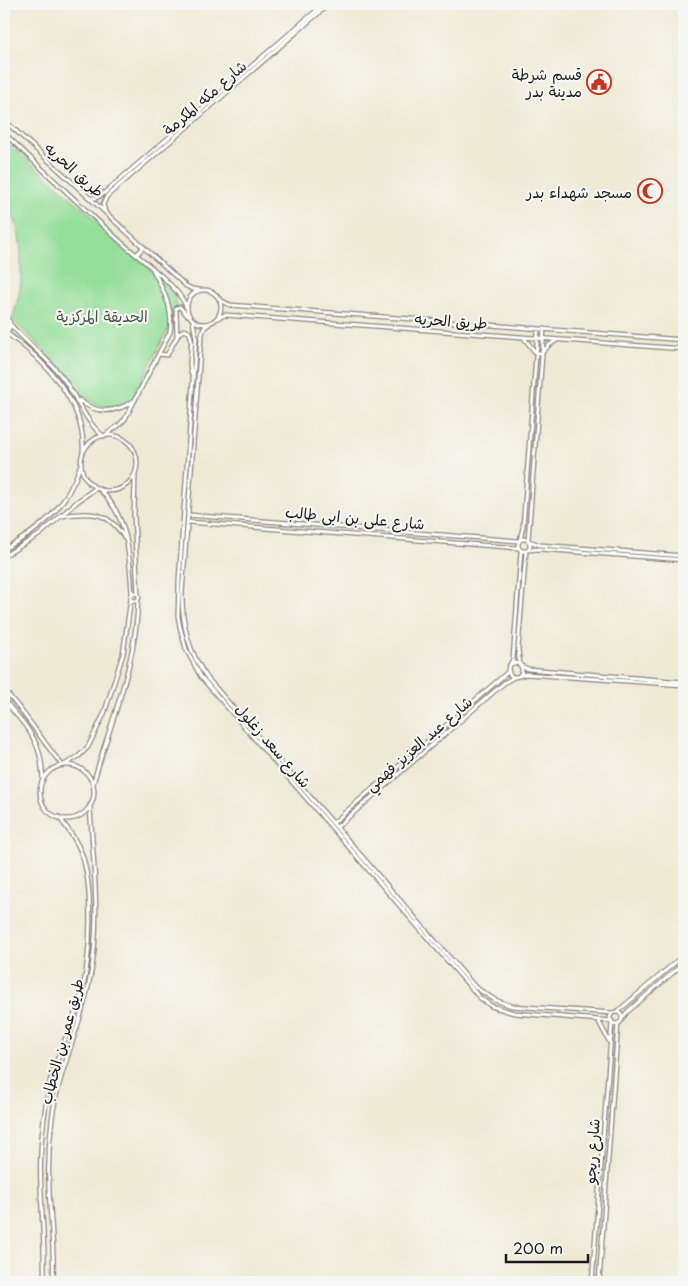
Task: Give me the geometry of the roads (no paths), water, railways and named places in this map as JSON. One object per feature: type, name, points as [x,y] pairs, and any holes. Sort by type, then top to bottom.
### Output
[{"type":"street","points":[[4,7],[7,4]]},
{"type":"street","name":"شارع مكه المكرمة","points":[[90,198],[101,196],[116,185],[324,4]]},
{"type":"street","name":"شارع مكه المكرمة","points":[[275,48],[329,4]]},
{"type":"street","name":"طريق الحريه","points":[[5,123],[186,286],[200,290]]},
{"type":"street","name":"طريق الحريه","points":[[4,134],[177,291],[186,307]]},
{"type":"street","name":"شارع مكه المكرمة","points":[[106,213],[104,207],[105,198],[116,185]]},
{"type":"street","points":[[136,255],[144,248]]},
{"type":"street","points":[[83,453],[91,442],[121,423],[170,332],[171,321],[167,301],[153,270]]},
{"type":"street","points":[[177,337],[176,308],[180,307],[193,322],[203,325],[209,324],[217,318],[221,310],[220,300],[210,290],[200,290],[189,298],[186,307],[188,315]]},
{"type":"street","name":"طريق الحريه","points":[[220,300],[226,305],[233,306],[684,340]]},
{"type":"street","points":[[232,315],[230,310],[233,306]]},
{"type":"street","points":[[342,323],[345,319],[343,314]]},
{"type":"street","name":"طريق الحريه","points":[[217,318],[232,315],[684,349]]},
{"type":"street","points":[[356,324],[354,320],[358,315]]},
{"type":"street","points":[[4,317],[54,367],[76,397],[90,422],[103,436],[117,436],[130,444],[136,457],[134,515],[138,597],[134,642],[129,668],[93,784],[94,793],[90,805],[82,814],[71,818],[59,817],[48,810],[42,801],[40,788],[43,779],[49,771],[79,756],[91,742],[104,714],[120,668],[131,596],[127,543],[118,512],[110,500],[84,476],[81,464]]},
{"type":"street","name":"شارع سعد زغلول","points":[[193,322],[198,338],[194,442],[182,605],[187,638],[199,666],[234,712]]},
{"type":"street","points":[[4,549],[41,526],[63,503],[74,483],[83,453],[81,428],[67,395],[56,379],[35,357],[4,332],[9,329],[10,324]]},
{"type":"street","name":"شارع سعد زغلول","points":[[209,324],[198,338],[193,378],[178,580],[178,616],[180,627],[186,649],[195,668],[306,797],[476,987],[495,1000],[520,1007],[615,1012]]},
{"type":"street","points":[[538,329],[520,541],[521,557],[513,655],[509,671],[514,677],[532,672],[684,684]]},
{"type":"street","points":[[519,676],[522,672],[518,655],[526,557],[530,545],[528,532],[544,329]]},
{"type":"street","points":[[159,354],[167,355],[182,330],[187,330],[190,333],[189,368],[193,378]]},
{"type":"street","points":[[524,337],[536,353],[542,354]]},
{"type":"street","points":[[542,354],[548,346],[558,340]]},
{"type":"street","points":[[76,397],[87,406],[106,411],[119,409],[135,400]]},
{"type":"street","points":[[189,442],[194,442]]},
{"type":"street","points":[[4,556],[39,535],[97,488],[110,491],[121,488],[130,482],[135,473]]},
{"type":"street","points":[[63,503],[68,504],[70,508]]},
{"type":"street","points":[[62,516],[87,512],[102,516],[115,524],[127,543]]},
{"type":"street","name":"شارع على بن ابى طالب","points":[[188,515],[520,541]]},
{"type":"street","points":[[201,516],[201,522]]},
{"type":"street","name":"شارع على بن ابى طالب","points":[[188,522],[510,546],[520,549]]},
{"type":"street","points":[[522,531],[528,532]]},
{"type":"street","points":[[520,541],[524,539],[540,547]]},
{"type":"street","points":[[510,541],[510,546]]},
{"type":"street","points":[[520,549],[527,550],[540,547],[668,557],[684,560]]},
{"type":"street","points":[[668,557],[684,556]]},
{"type":"street","points":[[521,557],[526,557]]},
{"type":"street","points":[[131,596],[136,593],[138,597]]},
{"type":"street","points":[[131,596],[134,601],[138,597]]},
{"type":"street","points":[[513,655],[518,655]]},
{"type":"street","points":[[121,663],[126,664],[129,668]]},
{"type":"street","points":[[510,665],[516,663],[532,672]]},
{"type":"street","points":[[120,668],[124,670],[129,668]]},
{"type":"street","name":"شارع عبد العزيز فهمي","points":[[333,823],[509,671]]},
{"type":"street","name":"شارع عبد العزيز فهمي","points":[[337,827],[504,683],[514,677]]},
{"type":"street","points":[[500,679],[504,683]]},
{"type":"street","points":[[4,690],[25,714],[48,748],[63,765],[79,767],[85,771],[93,784]]},
{"type":"street","points":[[4,700],[35,741],[40,756],[43,779]]},
{"type":"street","name":"شارع سعد زغلول","points":[[306,797],[337,827],[471,988],[491,1006],[514,1013],[612,1021]]},
{"type":"street","name":"طريق عمر بن الخطاب","points":[[52,1282],[53,1251],[48,1172],[52,1119],[62,1074],[87,995],[95,944],[90,805]]},
{"type":"street","points":[[344,813],[348,817]]},
{"type":"street","name":"طريق عمر بن الخطاب","points":[[44,1282],[40,1163],[43,1126],[51,1080],[81,993],[88,944],[88,898],[85,865],[75,840],[59,817]]},
{"type":"street","points":[[684,955],[625,1006],[615,1012],[611,1017],[612,1021],[618,1023],[684,962]]},
{"type":"street","points":[[625,1006],[629,1011]]},
{"type":"street","points":[[615,1012],[622,1015],[622,1019]]},
{"type":"street","points":[[598,1020],[610,1044]]},
{"type":"street","name":"شارع ريجو","points":[[592,1282],[612,1021]]},
{"type":"street","name":"شارع ريجو","points":[[599,1282],[618,1023]]},
{"type":"street","points":[[611,1034],[618,1034]]},
{"type":"street","points":[[602,1154],[608,1155]]},
{"type":"place","name":"قسم شرطة مدينة بدر","points":[[599,82]]},
{"type":"place","name":"مسجد شهداء بدر","points":[[650,191]]},
{"type":"park label","name":"الحديقة المركزية","points":[[102,315]]}]
